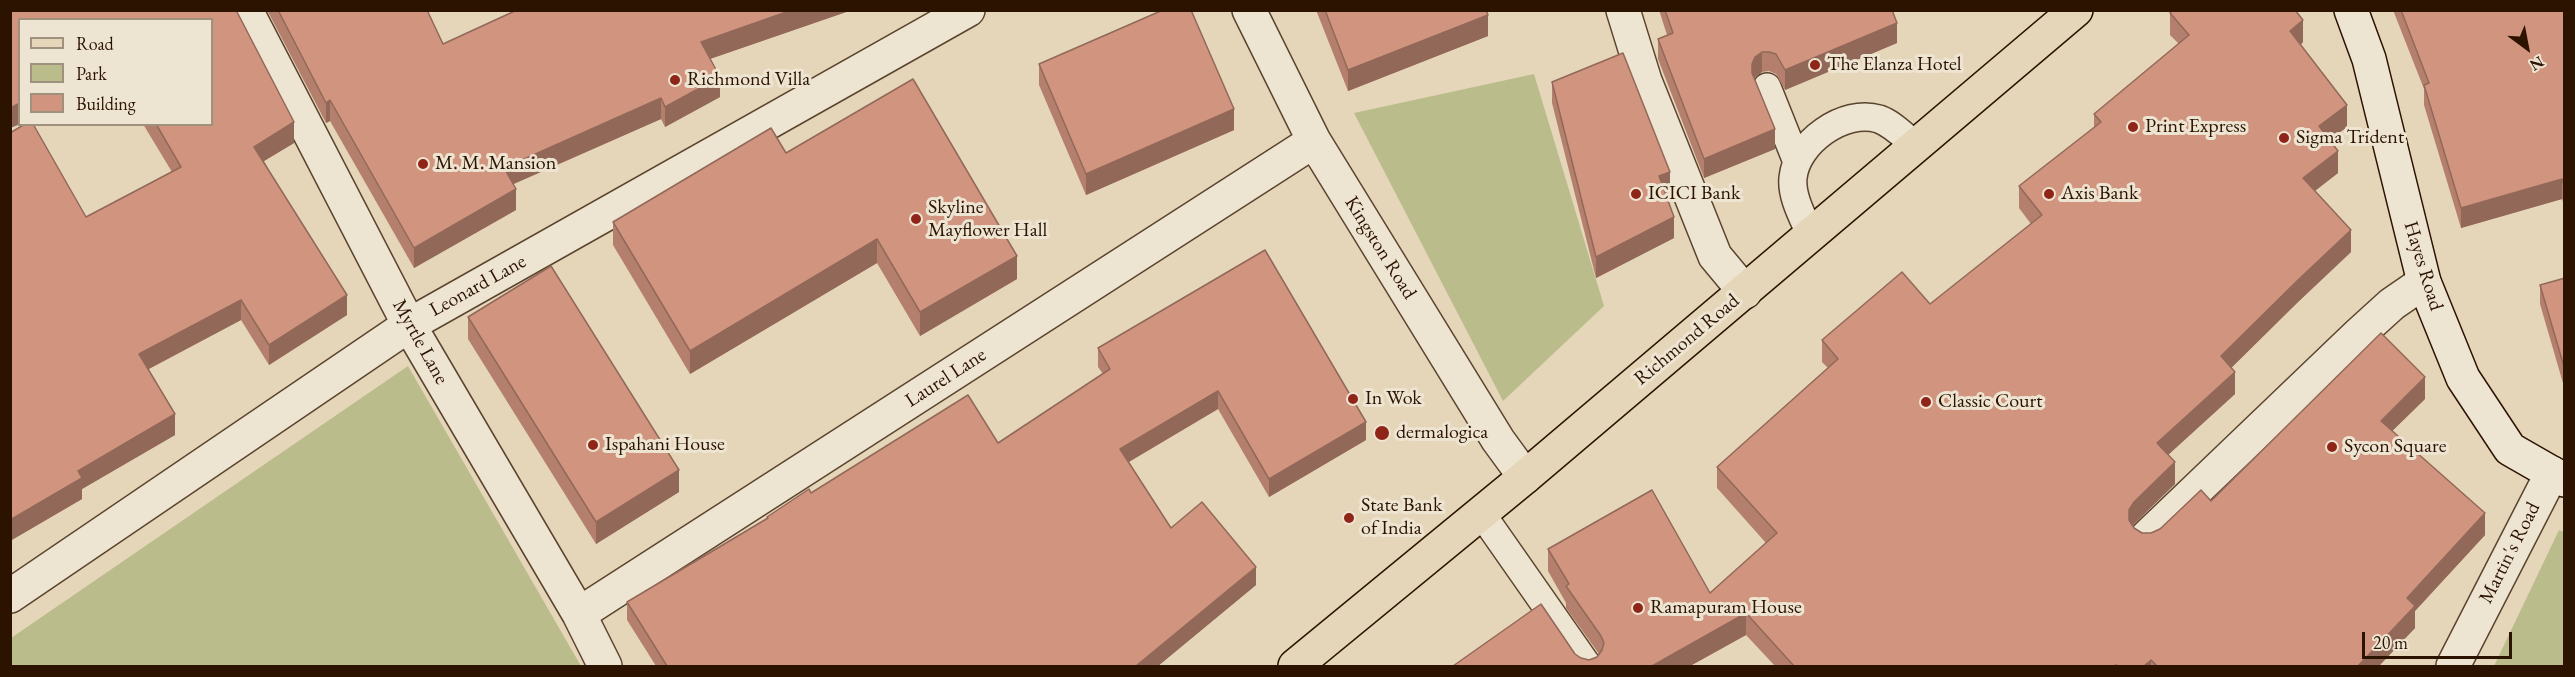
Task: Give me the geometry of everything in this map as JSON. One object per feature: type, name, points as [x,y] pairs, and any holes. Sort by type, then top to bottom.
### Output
[{"type":"main road","name":"Richmond Road","points":[[1295,666],[1525,477],[2076,10]]},
{"type":"street","name":"Myrtle Lane","points":[[246,10],[409,324],[579,614],[605,666]]},
{"type":"street","name":"Leonard Lane","points":[[10,596],[409,324],[968,10]]},
{"type":"street","name":"Kingston Road","points":[[1249,10],[1314,141],[1498,440],[1525,477]]},
{"type":"street","points":[[1623,10],[1645,81],[1715,256],[1745,292]]},
{"type":"street","name":"Hayes Road","points":[[2351,10],[2368,59],[2424,282],[2463,378],[2510,449],[2558,476]]},
{"type":"street","name":"Laurel Lane","points":[[579,614],[1314,141]]},
{"type":"street","points":[[2147,537],[2359,334],[2392,304],[2424,282]]},
{"type":"street","name":"Martin's Road","points":[[2453,666],[2558,476]]},
{"type":"lane","points":[[1767,87],[1797,162]]},
{"type":"lane","points":[[1810,236],[1793,190],[1797,162],[1808,146],[1827,130],[1847,119],[1861,116],[1888,123],[1916,146]]},
{"type":"lane","points":[[1481,513],[1588,666]]},
{"type":"green space","points":[[1534,74],[1604,306],[1503,401],[1354,113]]},
{"type":"green space","points":[[408,366],[581,666],[11,666],[11,638]]},
{"type":"green space","points":[[2559,530],[2564,532],[2564,666],[2494,666]]},
{"type":"building","points":[[10,10],[236,10],[294,122],[254,147],[347,295],[269,345],[241,300],[139,354],[175,414],[78,471],[82,478],[10,520],[10,133],[22,126],[34,126],[86,217],[181,167],[157,126],[213,126],[213,18],[18,18],[18,104],[10,108]]},
{"type":"building","points":[[278,10],[427,10],[443,44],[517,10],[792,10],[701,42],[720,77],[665,107],[661,98],[504,168],[516,189],[414,248],[330,100],[326,103]]},
{"type":"building","points":[[1163,10],[1191,10],[1234,109],[1086,174],[1039,64]]},
{"type":"building","points":[[1325,10],[1486,10],[1488,15],[1348,70]]},
{"type":"building","points":[[1665,10],[1892,10],[1897,23],[1785,70],[1776,54],[1762,52],[1755,57],[1752,73],[1775,129],[1704,159],[1658,39],[1673,33]]},
{"type":"building","points":[[2173,10],[2295,10],[2303,20],[2290,31],[2347,105],[2319,126],[2338,151],[2303,178],[2351,230],[2221,356],[2235,372],[2157,443],[2175,462],[2134,502],[2129,510],[2129,520],[2134,528],[2142,533],[2151,533],[2160,529],[2201,490],[2211,501],[2381,333],[2425,377],[2381,421],[2485,513],[2407,598],[2415,606],[2358,666],[2157,666],[2151,660],[2144,666],[1794,666],[1746,613],[1652,666],[1453,666],[1541,604],[1575,654],[1589,660],[1597,657],[1604,643],[1601,636],[1566,586],[1569,584],[1548,549],[1652,490],[1710,593],[1777,533],[1717,467],[1838,359],[1822,340],[1902,272],[1930,304],[2042,215],[2019,186],[2101,122],[2094,114],[2189,35],[2170,13]]},
{"type":"building","points":[[2401,10],[2565,10],[2565,189],[2562,179],[2461,208],[2424,85],[2429,83]]},
{"type":"building","points":[[1623,53],[1670,172],[1659,176],[1674,217],[1596,257],[1552,82]]},
{"type":"building","points":[[913,79],[1017,256],[920,312],[877,239],[690,351],[613,222],[771,128],[786,153]]},
{"type":"building","points":[[1265,250],[1366,422],[1269,479],[1218,391],[1120,449],[1171,528],[1202,502],[1256,567],[1136,666],[667,666],[627,602],[768,518],[809,489],[811,493],[968,395],[998,443],[1110,369],[1098,348]]},
{"type":"building","points":[[551,266],[679,470],[596,522],[468,317]]},
{"type":"building","points":[[2565,278],[2565,370],[2540,285]]},
{"type":"place","name":"The Elanza Hotel","points":[[1815,65]]},
{"type":"place","name":"Richmond Villa","points":[[675,80]]},
{"type":"place","name":"Print Express","points":[[2133,127]]},
{"type":"place","name":"Sigma Trident","points":[[2284,138]]},
{"type":"place","name":"M. M. Mansion","points":[[423,164]]},
{"type":"place","name":"ICICI Bank","points":[[1636,194]]},
{"type":"place","name":"Axis Bank","points":[[2049,194]]},
{"type":"place","name":"Skyline Mayflower Hall","points":[[916,219]]},
{"type":"place","name":"In Wok","points":[[1353,399]]},
{"type":"place","name":"Classic Court","points":[[1926,402]]},
{"type":"place","name":"dermalogica","points":[[1382,433]]},
{"type":"place","name":"Ispahani House","points":[[593,445]]},
{"type":"place","name":"Sycon Square","points":[[2332,447]]},
{"type":"place","name":"State Bank of India","points":[[1349,518]]},
{"type":"place","name":"Ramapuram House","points":[[1638,608]]}]
